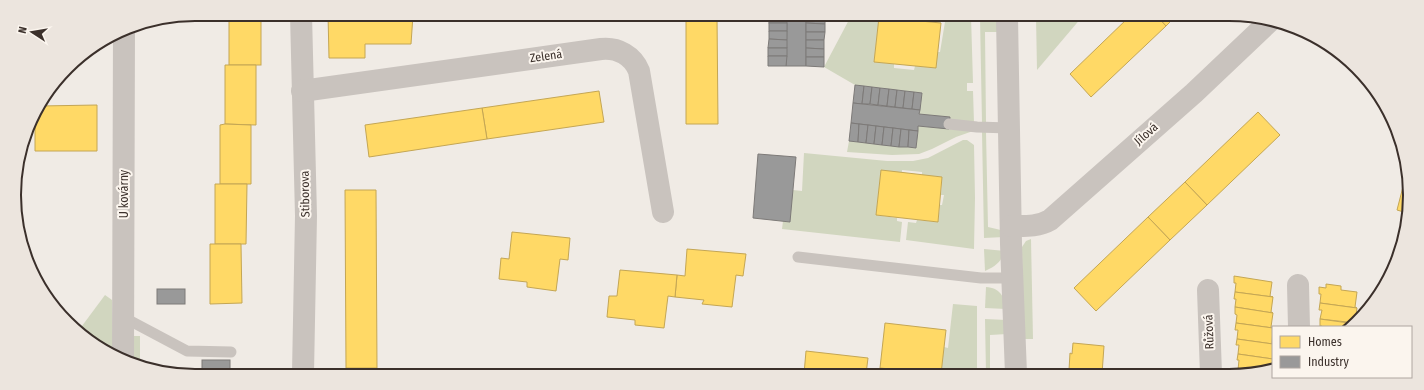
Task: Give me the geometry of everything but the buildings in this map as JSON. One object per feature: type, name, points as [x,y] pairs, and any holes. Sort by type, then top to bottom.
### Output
[{"type":"street","name":"Stiborova","points":[[301,21],[306,216],[303,369]]},
{"type":"street","points":[[1007,21],[1008,128],[1016,369]]},
{"type":"street","name":"Jílová","points":[[1011,226],[1034,226],[1050,220],[1194,93],[1266,25]]},
{"type":"street","name":"U kovárny","points":[[121,37],[123,354]]},
{"type":"street","name":"Zelená","points":[[302,91],[607,48],[617,50],[632,58],[639,71],[663,212]]},
{"type":"street","points":[[1298,285],[1299,326]]},
{"type":"street","name":"Růžová","points":[[1208,290],[1211,369]]},
{"type":"lane","points":[[949,124],[1008,128]]},
{"type":"lane","points":[[798,257],[981,278],[1013,278]]},
{"type":"lane","points":[[123,317],[187,351],[231,352]]},
{"type":"green space","points":[[848,21],[879,21],[874,62],[894,64],[894,68],[914,70],[915,66],[936,68],[937,52],[940,52],[945,21],[971,21],[973,83],[967,83],[967,91],[973,91],[974,123],[949,120],[949,117],[919,114],[922,93],[855,85],[824,67]]},
{"type":"green space","points":[[920,21],[941,21],[941,23]]},
{"type":"green space","points":[[980,21],[999,21],[999,32],[985,32],[986,123],[982,123]]},
{"type":"green space","points":[[1036,21],[1079,21],[1037,70]]},
{"type":"green space","points":[[918,126],[973,131],[919,154],[892,155],[847,152],[849,141],[916,148]]},
{"type":"green space","points":[[982,132],[986,132],[988,227],[1005,231],[1004,237],[984,238]]},
{"type":"green space","points":[[963,140],[967,140],[974,145],[974,249],[906,240],[908,222],[916,223],[917,220],[938,222],[940,205],[942,205],[944,195],[941,195],[942,177],[922,175],[922,172],[902,170],[902,173],[881,171],[876,215],[897,218],[897,221],[902,222],[900,242],[782,229],[783,221],[793,190],[802,191],[804,153],[887,161],[913,161],[928,158]]},
{"type":"green space","points":[[1031,239],[1033,339],[1023,339],[1022,247],[1026,241]]},
{"type":"green space","points":[[984,249],[1005,251],[998,263],[985,271]]},
{"type":"green space","points":[[986,287],[998,291],[1004,300],[1006,309],[985,308]]},
{"type":"green space","points":[[105,295],[112,300],[113,348],[98,340],[81,327]]},
{"type":"green space","points":[[953,304],[977,306],[977,369],[942,369],[944,347],[948,348]]},
{"type":"green space","points":[[985,319],[1007,320],[1007,334],[990,335],[990,369],[986,369]]},
{"type":"green space","points":[[134,336],[140,336],[140,360],[134,358]]}]
